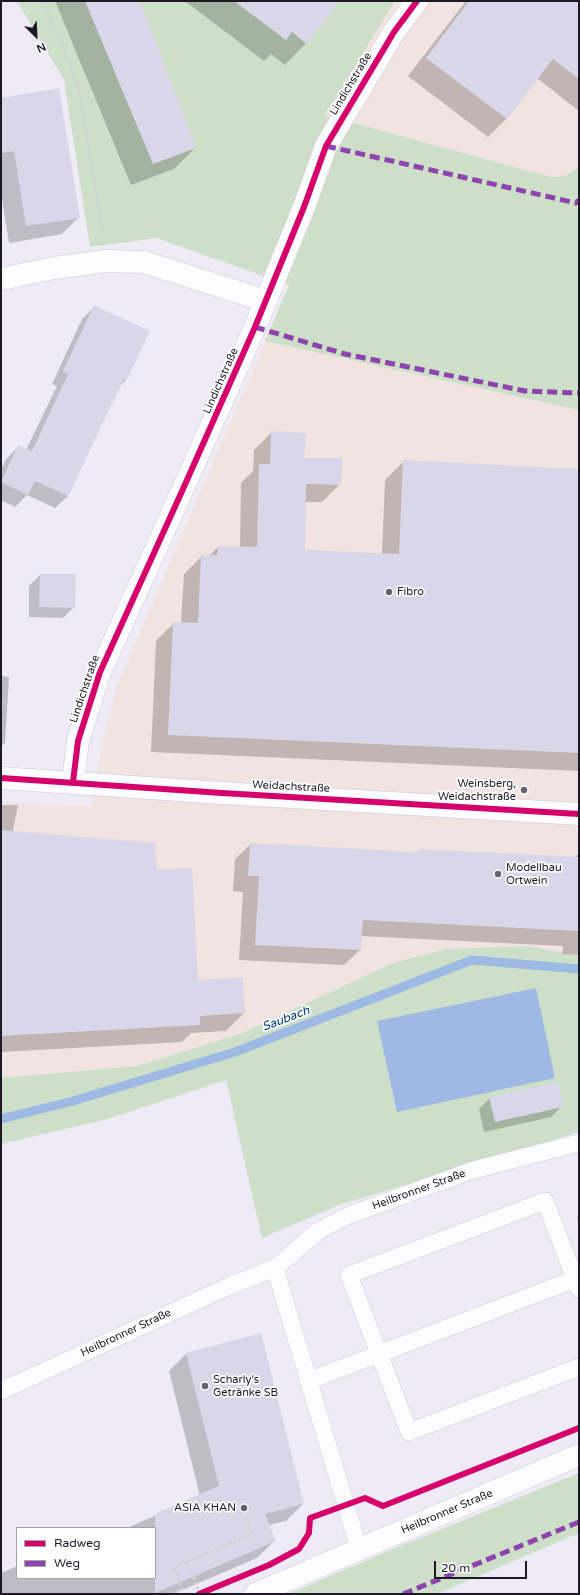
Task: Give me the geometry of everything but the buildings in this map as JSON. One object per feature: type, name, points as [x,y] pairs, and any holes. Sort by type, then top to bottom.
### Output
[{"type":"street","name":"Lindichstraße","points":[[73,782],[78,741],[100,672],[266,302],[304,207],[326,146],[394,32],[417,1]]},
{"type":"street","points":[[1,279],[54,268],[106,260],[144,262],[266,302]]},
{"type":"street","name":"Weidachstraße","points":[[1,778],[222,793],[579,814]]},
{"type":"street","name":"Heilbronner Straße","points":[[255,1594],[579,1455]]},
{"type":"lane","name":"Heilbronner Straße","points":[[1,1391],[227,1287],[275,1268],[318,1231],[347,1216],[473,1170],[579,1143]]},
{"type":"lane","points":[[308,1381],[379,1354],[577,1284],[545,1201],[349,1276],[379,1354],[409,1432],[579,1367]]},
{"type":"lane","points":[[275,1268],[359,1550]]},
{"type":"path","points":[[43,1],[73,73],[80,94],[91,171],[104,240]]},
{"type":"path","points":[[172,1594],[182,1589],[174,1568],[252,1534],[246,1518]]},
{"type":"path","points":[[187,1562],[200,1594]]},
{"type":"shaded area","points":[[395,1],[579,1],[579,167],[565,176],[551,177],[325,115]]},
{"type":"shaded area","points":[[265,341],[579,410],[579,956],[529,946],[446,949],[393,963],[242,1033],[137,1066],[1,1078],[1,802],[92,806],[102,743],[117,686]]},
{"type":"green space","points":[[17,1],[395,1],[325,115],[551,177],[565,176],[579,167],[579,410],[265,341],[289,285],[156,238],[90,247],[64,80]]},
{"type":"green space","points":[[529,946],[579,956],[579,1132],[339,1205],[262,1238],[226,1080],[108,1119],[1,1144],[1,1078],[137,1066],[242,1033],[393,963],[446,949]]},
{"type":"green space","points":[[579,1473],[579,1533],[437,1594],[288,1594],[400,1546]]},
{"type":"water","points":[[536,988],[555,1078],[397,1112],[377,1021]]},
{"type":"waterway","name":"Saubach","points":[[1,1119],[73,1101],[235,1052],[472,960],[579,969]]},
{"type":"marked path","points":[[326,146],[576,203],[579,200]]},
{"type":"marked path","points":[[255,327],[345,354],[525,391],[579,393]]},
{"type":"marked path","points":[[403,1594],[579,1522]]},
{"type":"cycle path","points":[[73,782],[78,741],[100,672],[255,327],[304,207],[326,146],[394,32],[417,1]]},
{"type":"cycle path","points":[[1,778],[222,793],[579,814]]},
{"type":"cycle path","points":[[199,1594],[269,1565],[299,1549],[309,1533],[310,1518],[365,1498],[383,1506],[579,1428]]},
{"type":"place","name":"Fibro","points":[[389,592]]},
{"type":"place","name":"Weinsberg, Weidachstraße","points":[[524,790]]},
{"type":"place","name":"Modellbau Ortwein","points":[[498,874]]},
{"type":"place","name":"Scharly's Getränke SB","points":[[205,1386]]},
{"type":"place","name":"ASIA KHAN","points":[[244,1508]]}]
